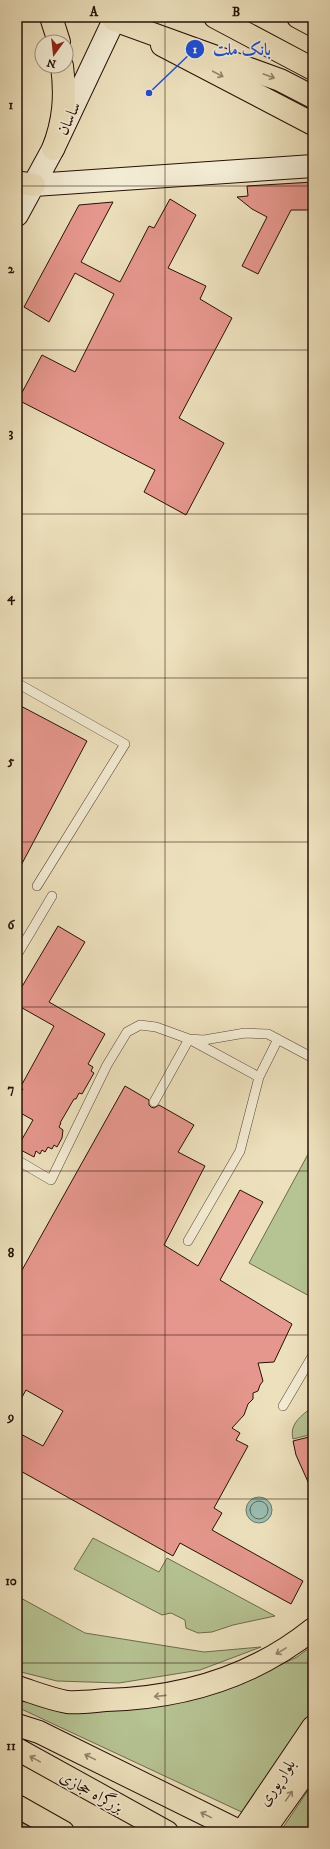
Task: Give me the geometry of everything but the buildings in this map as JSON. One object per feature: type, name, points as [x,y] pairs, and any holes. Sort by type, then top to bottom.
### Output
[{"type":"main road","points":[[52,17],[57,34]]},
{"type":"main road","points":[[215,17],[313,69]]},
{"type":"main road","points":[[298,17],[313,25]]},
{"type":"main road","points":[[112,18],[280,80],[313,97]]},
{"type":"main road","points":[[112,18],[313,124]]},
{"type":"main road","points":[[53,149],[61,127],[64,96],[63,74]]},
{"type":"main road","points":[[17,1687],[67,1702],[165,1696],[205,1686],[246,1670],[279,1652],[313,1629]]},
{"type":"main road","points":[[17,1725],[39,1732],[253,1828]]},
{"type":"main road","name":"بلوار پوری","points":[[253,1828],[313,1727]]},
{"type":"main road","name":"بزرگراه حجازی","points":[[17,1749],[167,1832]]},
{"type":"main road","name":"بلوار پوری","points":[[253,1828],[313,1762]]},
{"type":"main road","points":[[17,1806],[63,1832]]},
{"type":"street","name":"ساسان","points":[[17,215],[26,183],[53,149],[112,18]]},
{"type":"street","points":[[26,183],[313,166]]},
{"type":"lane","points":[[17,683],[125,744],[37,886]]},
{"type":"lane","points":[[17,955],[52,896]]},
{"type":"lane","points":[[17,1160],[51,1180],[107,1065],[127,1032],[140,1025],[156,1027],[189,1039],[259,1077]]},
{"type":"lane","points":[[189,1039],[204,1040],[245,1033],[268,1034],[313,1058]]},
{"type":"lane","points":[[154,1102],[189,1039]]},
{"type":"lane","points":[[188,1241],[240,1151],[259,1077],[278,1039]]},
{"type":"lane","points":[[283,1406],[313,1355]]},
{"type":"green space","points":[[313,1145],[313,1298],[249,1263]]},
{"type":"green space","points":[[313,1406],[313,1434],[293,1439],[293,1428],[297,1420]]},
{"type":"green space","points":[[93,1538],[159,1572],[167,1558],[275,1616],[233,1625],[212,1632],[198,1633],[186,1628],[185,1620],[171,1613],[162,1615],[74,1569]]},
{"type":"green space","points":[[17,1596],[85,1633],[204,1652],[261,1647],[200,1670],[119,1683],[57,1681],[17,1671]]},
{"type":"green space","points":[[313,1645],[313,1720],[248,1815],[17,1707],[17,1700],[77,1710],[235,1686],[297,1657]]},
{"type":"green space","points":[[313,1783],[313,1832],[280,1832]]},
{"type":"green space","points":[[17,1820],[40,1832],[23,1832],[17,1827]]},
{"type":"water","points":[[259,1497],[268,1501],[272,1510],[268,1519],[259,1523],[250,1519],[246,1510],[250,1501]]},
{"type":"place","name":"بانک ملت","points":[[149,93]]}]
